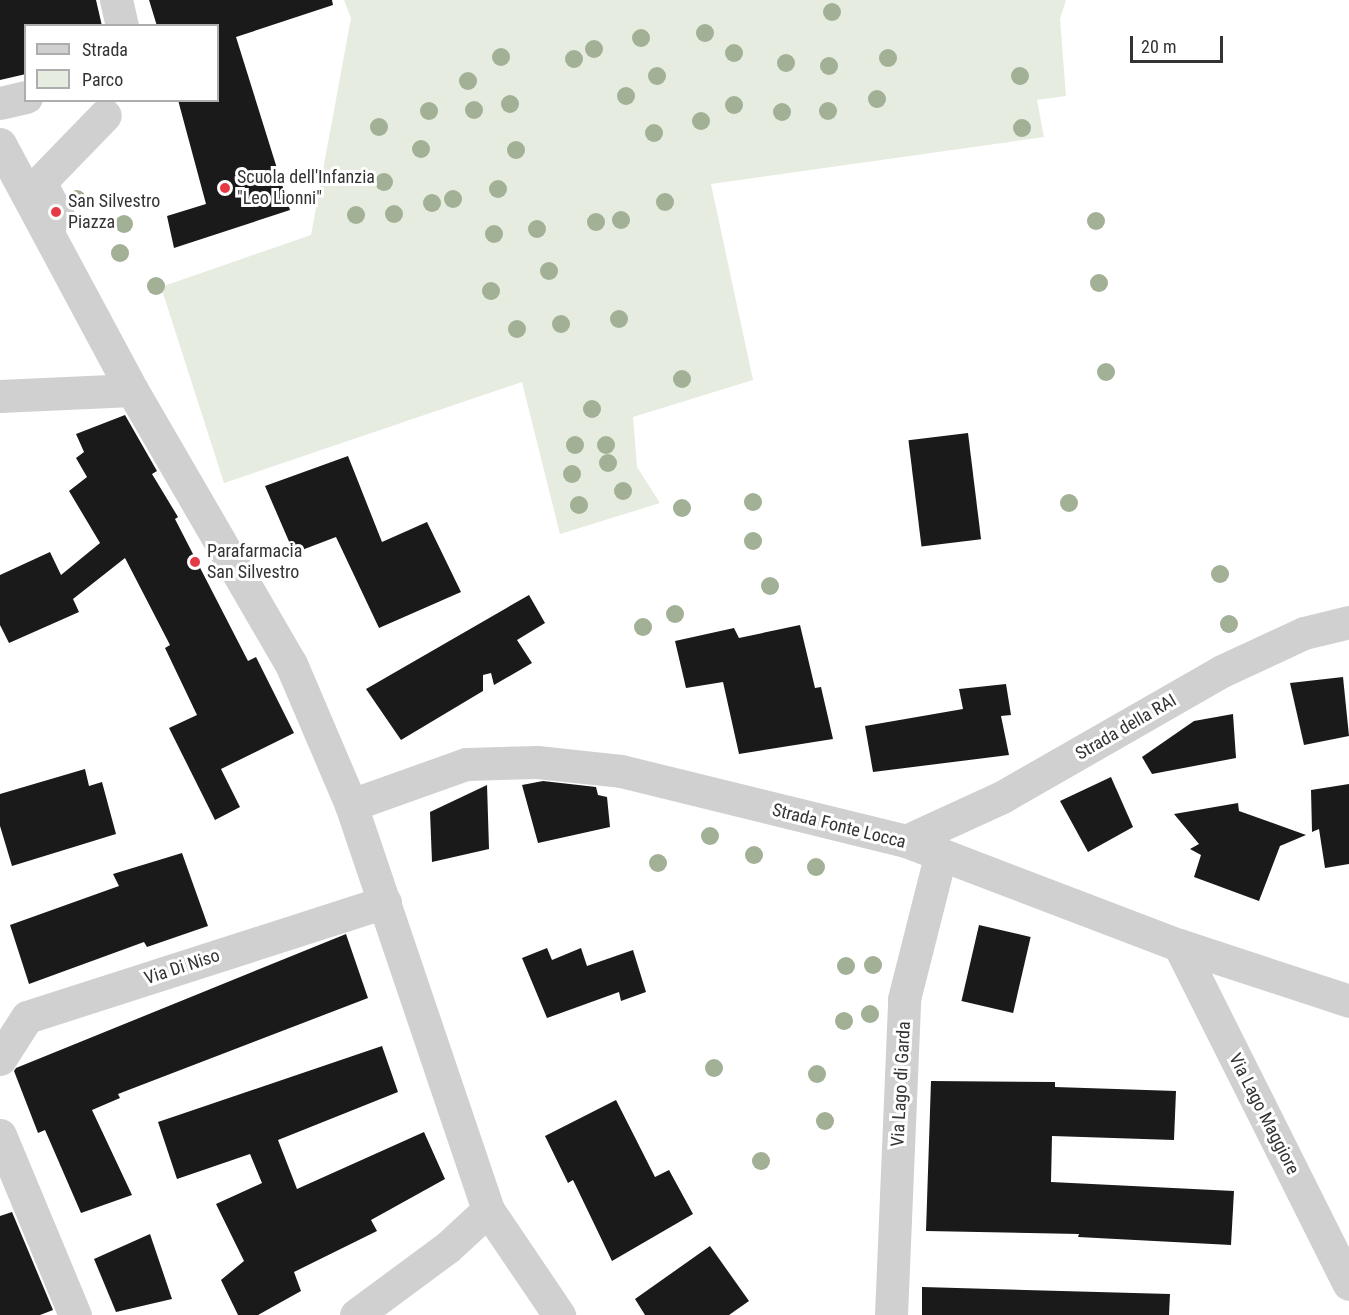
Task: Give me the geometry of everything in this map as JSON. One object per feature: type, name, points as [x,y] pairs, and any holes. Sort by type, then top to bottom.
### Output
[{"type":"street","points":[[116,0],[122,24]]},
{"type":"street","points":[[0,103],[24,97]]},
{"type":"street","points":[[105,115],[37,184],[111,318],[106,322]]},
{"type":"street","points":[[0,144],[132,390],[291,664],[351,805],[488,1210],[560,1315]]},
{"type":"street","points":[[0,396],[132,390]]},
{"type":"street","name":"Strada della RAI","points":[[906,841],[1002,797],[1222,671],[1304,633],[1349,622]]},
{"type":"street","name":"Strada Fonte Locca","points":[[351,805],[465,764],[537,762],[621,771],[906,841],[940,856],[1179,945],[1349,1001]]},
{"type":"street","name":"Via Lago di Garda","points":[[891,1315],[904,999],[940,856]]},
{"type":"street","name":"Via Di Niso","points":[[0,1059],[27,1017],[385,902]]},
{"type":"street","name":"Via Lago Maggiore","points":[[1179,945],[1349,1284]]},
{"type":"street","points":[[0,1135],[75,1315]]},
{"type":"street","points":[[356,1315],[448,1247],[488,1210]]},
{"type":"green space","points":[[344,0],[1066,0],[1060,19],[1066,96],[1037,100],[1044,137],[711,184],[753,380],[633,417],[637,467],[660,503],[560,534],[522,382],[224,483],[161,287],[311,235],[351,18]]},
{"type":"building","points":[[0,0],[96,0],[102,24],[24,24],[24,74],[0,80]]},
{"type":"building","points":[[149,0],[332,0],[333,5],[236,37],[290,210],[174,248],[167,216],[206,204],[179,102],[219,102],[219,24],[156,24]]},
{"type":"building","points":[[125,415],[157,471],[152,474],[178,517],[175,519],[248,661],[256,657],[294,733],[221,769],[240,807],[215,820],[169,728],[197,715],[165,648],[170,645],[125,558],[73,599],[79,612],[9,643],[0,625],[0,575],[50,552],[61,575],[100,543],[69,491],[87,477],[76,458],[84,452],[76,434]]},
{"type":"building","points":[[968,433],[981,539],[921,547],[908,440]]},
{"type":"building","points":[[348,456],[382,542],[427,522],[461,592],[379,628],[336,537],[294,553],[265,486]]},
{"type":"building","points":[[529,595],[545,623],[517,640],[532,663],[494,685],[491,673],[483,675],[483,691],[401,740],[366,689]]},
{"type":"building","points":[[800,625],[815,688],[821,687],[833,739],[739,754],[723,682],[686,688],[675,641],[734,628],[739,638]]},
{"type":"building","points":[[1343,677],[1349,736],[1304,745],[1290,683]]},
{"type":"building","points":[[1006,684],[1011,715],[1001,716],[1009,755],[873,772],[865,726],[963,709],[959,689]]},
{"type":"building","points":[[1233,714],[1236,758],[1152,774],[1142,757],[1194,721]]},
{"type":"building","points":[[85,769],[89,786],[102,782],[116,834],[12,866],[0,826],[0,794]]},
{"type":"building","points":[[1111,777],[1133,827],[1088,852],[1060,801]]},
{"type":"building","points":[[543,781],[596,787],[598,795],[607,797],[610,827],[538,843],[522,785]]},
{"type":"building","points":[[1349,784],[1349,864],[1325,868],[1319,829],[1312,832],[1311,790]]},
{"type":"building","points":[[487,785],[489,849],[432,862],[430,812]]},
{"type":"building","points":[[1238,803],[1239,811],[1306,835],[1280,846],[1259,901],[1194,877],[1201,855],[1190,849],[1199,844],[1174,814]]},
{"type":"building","points":[[182,853],[208,926],[147,947],[144,942],[29,984],[10,925],[119,886],[113,874]]},
{"type":"building","points":[[979,925],[1031,937],[1013,1013],[961,1001]]},
{"type":"building","points":[[346,934],[368,998],[118,1094],[120,1098],[92,1110],[132,1195],[81,1213],[45,1130],[38,1133],[14,1071],[16,1068]]},
{"type":"building","points":[[547,948],[552,960],[581,948],[587,966],[633,950],[646,992],[621,1001],[619,992],[547,1018],[522,958]]},
{"type":"building","points":[[382,1046],[398,1092],[278,1140],[297,1189],[424,1132],[445,1179],[371,1220],[377,1231],[294,1272],[301,1291],[258,1315],[238,1315],[221,1280],[244,1261],[216,1204],[262,1183],[250,1154],[177,1179],[158,1122]]},
{"type":"building","points":[[931,1081],[1055,1082],[1055,1087],[1176,1091],[1174,1140],[1052,1136],[1051,1182],[1234,1191],[1231,1245],[1078,1237],[1079,1234],[926,1231]]},
{"type":"building","points":[[616,1100],[655,1177],[669,1170],[693,1214],[612,1261],[573,1180],[568,1183],[545,1136]]},
{"type":"building","points":[[12,1212],[53,1310],[40,1315],[0,1315],[0,1216]]},
{"type":"building","points":[[150,1234],[172,1299],[116,1312],[94,1259]]},
{"type":"building","points":[[710,1246],[749,1301],[729,1315],[645,1315],[635,1299]]},
{"type":"building","points":[[922,1287],[1170,1294],[1169,1315],[922,1315]]},
{"type":"place","name":"Scuola dell'Infanzia \"Leo Lionni\"","points":[[225,188]]},
{"type":"place","name":"San Silvestro Piazza","points":[[56,212]]},
{"type":"place","name":"Parafarmacia San Silvestro","points":[[195,562]]}]
